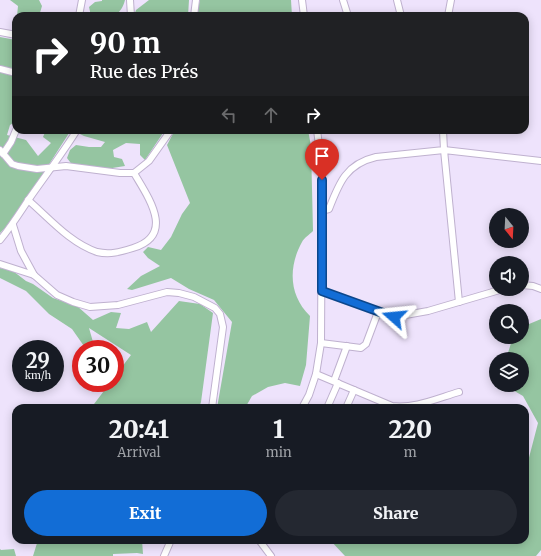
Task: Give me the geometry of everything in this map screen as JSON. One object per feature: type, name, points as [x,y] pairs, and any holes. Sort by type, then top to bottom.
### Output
[{"type":"street","points":[[80,12],[82,0]]},
{"type":"street","points":[[130,0],[131,12]]},
{"type":"street","points":[[194,12],[196,0]]},
{"type":"street","points":[[302,0],[304,12]]},
{"type":"street","points":[[343,0],[347,12]]},
{"type":"street","points":[[397,0],[400,12]]},
{"type":"street","points":[[449,12],[451,0]]},
{"type":"street","points":[[0,32],[12,34]]},
{"type":"street","points":[[0,69],[12,72]]},
{"type":"street","points":[[15,134],[12,142],[2,152],[12,164],[37,169],[53,166],[66,166],[120,173],[134,173],[149,161],[168,134]]},
{"type":"street","points":[[0,240],[13,225],[28,200],[74,134]]},
{"type":"street","points":[[304,404],[309,395],[316,374],[321,343],[322,168],[318,134]]},
{"type":"street","points":[[443,134],[459,302]]},
{"type":"street","points":[[321,211],[329,209],[342,179],[358,164],[367,159],[389,155],[444,150],[541,161]]},
{"type":"street","points":[[28,200],[78,243],[96,251],[113,254],[144,244],[154,232],[156,215],[153,206],[134,173]]},
{"type":"street","points":[[13,225],[21,251],[34,276]]},
{"type":"street","points":[[0,264],[34,276],[57,295],[90,307],[118,305],[167,292],[179,292],[194,297],[216,308],[220,314],[223,328],[213,404]]},
{"type":"street","points":[[529,286],[541,289]]},
{"type":"street","points":[[322,291],[394,317],[406,316],[489,293]]},
{"type":"street","points":[[321,343],[363,347],[366,344],[378,312]]},
{"type":"street","points":[[328,404],[347,346]]},
{"type":"street","points":[[316,374],[387,404]]},
{"type":"street","points":[[348,404],[354,390]]},
{"type":"street","points":[[420,404],[459,392]]},
{"type":"street","points":[[164,556],[169,544]]},
{"type":"street","points":[[262,544],[271,556]]},
{"type":"green space","points":[[10,0],[39,0],[42,6],[40,12],[17,12],[18,6]]},
{"type":"green space","points":[[125,0],[119,12],[90,12],[89,7],[95,2]]},
{"type":"green space","points":[[149,0],[189,0],[188,12],[135,12]]},
{"type":"green space","points":[[200,0],[291,0],[292,12],[197,12]]},
{"type":"green space","points":[[0,37],[12,39],[12,124],[10,125],[7,135],[26,140],[38,156],[51,143],[43,137],[44,134],[68,134],[39,180],[6,227],[0,233]]},
{"type":"green space","points":[[80,134],[162,134],[145,160],[140,155],[140,144],[126,143],[113,150],[114,157],[122,159],[125,166],[106,169],[73,166],[67,158],[70,150],[76,145],[101,147],[105,142]]},
{"type":"green space","points":[[173,134],[309,134],[311,146],[313,231],[305,238],[297,252],[293,271],[293,281],[298,300],[310,316],[306,365],[300,386],[285,383],[268,387],[252,396],[247,404],[218,404],[232,322],[214,300],[189,289],[171,278],[132,290],[127,289],[141,276],[160,266],[148,258],[143,252],[148,247],[161,250],[171,237],[182,214],[190,203],[167,145]]},
{"type":"green space","points":[[0,268],[13,271],[53,298],[77,306],[93,320],[111,312],[121,313],[116,328],[129,329],[147,322],[151,332],[179,301],[200,304],[213,313],[200,404],[94,404],[103,392],[124,392],[124,364],[131,355],[124,350],[124,340],[108,340],[89,328],[92,340],[80,340],[72,329],[49,314],[26,291],[0,278]]},
{"type":"green space","points":[[541,319],[541,550],[536,556],[345,556],[334,544],[529,544],[529,458],[538,423],[529,404],[527,404],[523,396],[516,392],[529,392],[529,352],[508,352],[511,344],[529,344],[529,324]]},
{"type":"green space","points":[[37,544],[142,544],[143,554],[113,554],[113,556],[33,556]]},
{"type":"green space","points":[[0,549],[14,549],[16,556],[0,556]]},
{"type":"route","points":[[322,180],[322,291],[394,317]]}]
